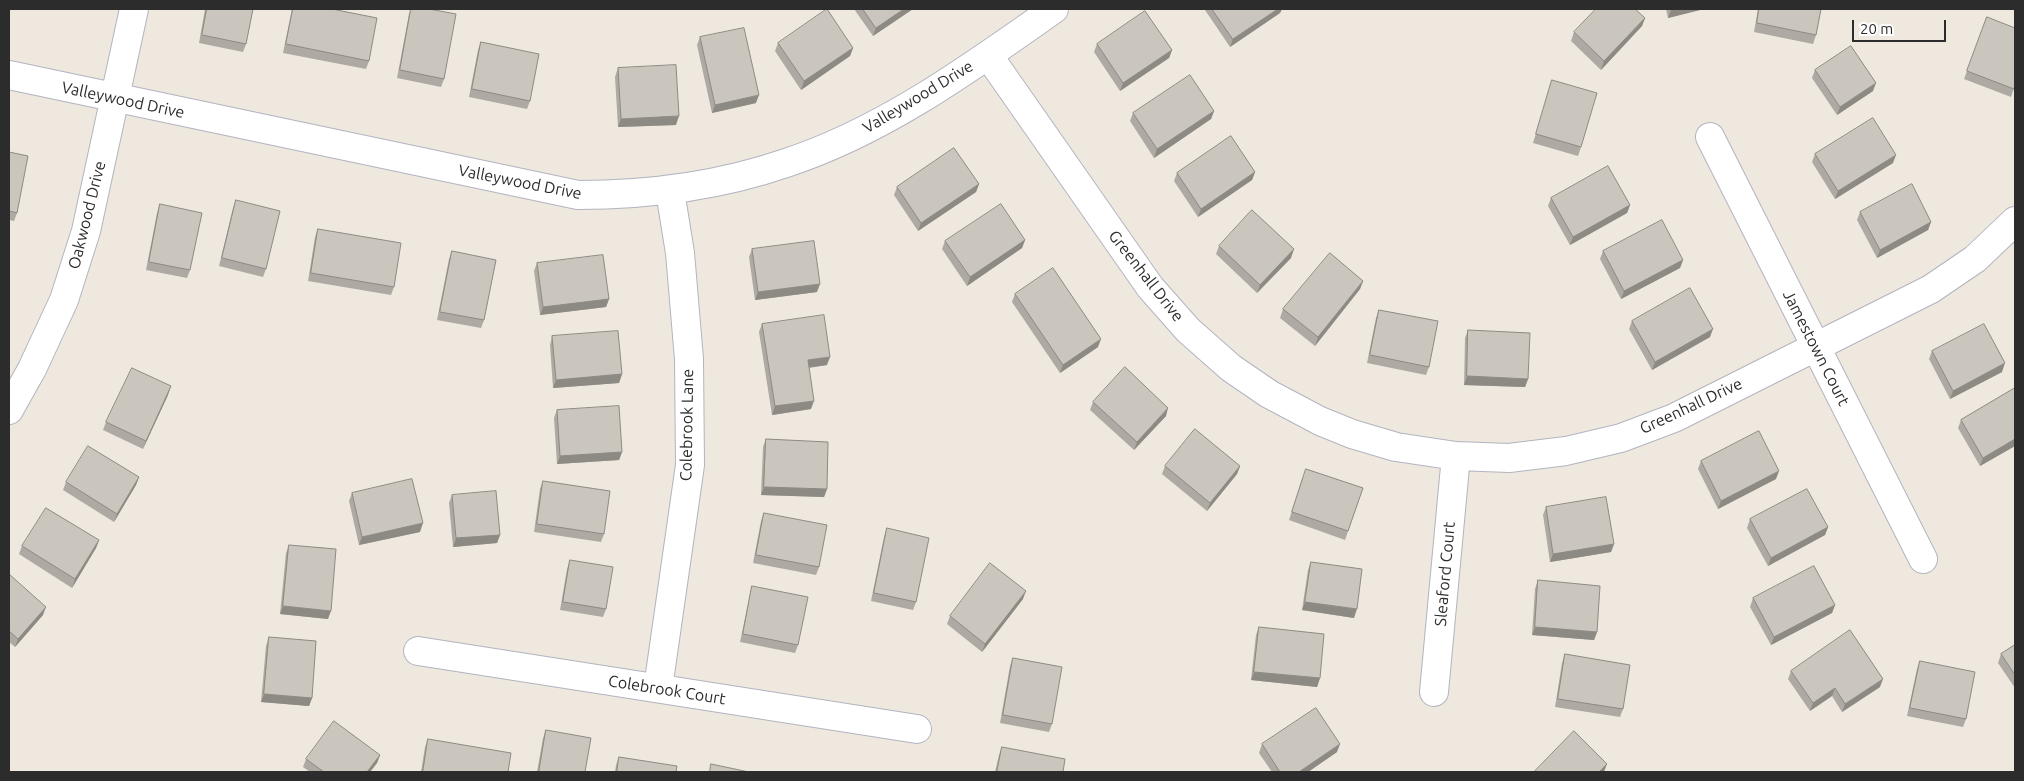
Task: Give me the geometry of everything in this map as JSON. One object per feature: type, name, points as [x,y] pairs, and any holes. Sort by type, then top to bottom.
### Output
[{"type":"street","name":"Oakwood Drive","points":[[9,410],[32,369],[64,300],[86,231],[134,9]]},
{"type":"street","name":"Valleywood Drive","points":[[9,75],[115,99],[578,195],[670,191],[723,181],[787,163],[848,138],[921,98],[988,55],[1054,9]]},
{"type":"street","name":"Greenhall Drive","points":[[988,55],[1150,288],[1188,330],[1231,368],[1269,394],[1320,421],[1352,434],[1396,447],[1456,456],[1509,458],[1566,451],[1621,438],[1674,418],[1931,289],[1975,259],[2015,220]]},
{"type":"street","name":"Jamestown Court","points":[[1710,137],[1923,559]]},
{"type":"street","name":"Colebrook Lane","points":[[658,688],[690,465],[689,359],[680,254],[670,191]]},
{"type":"street","name":"Sleaford Court","points":[[1434,692],[1456,456]]},
{"type":"street","name":"Colebrook Court","points":[[418,651],[917,729]]},
{"type":"building","points":[[207,9],[253,9],[246,44],[202,35]]},
{"type":"building","points":[[293,9],[332,9],[377,18],[369,61],[286,44]]},
{"type":"building","points":[[411,9],[429,9],[456,14],[444,79],[400,70]]},
{"type":"building","points":[[827,9],[853,48],[804,81],[778,43]]},
{"type":"building","points":[[863,9],[904,9],[876,28]]},
{"type":"building","points":[[1212,9],[1278,9],[1233,39]]},
{"type":"building","points":[[1596,9],[1635,9],[1645,18],[1604,61],[1574,32]]},
{"type":"building","points":[[1759,9],[1821,9],[1816,35],[1757,23]]},
{"type":"building","points":[[1145,11],[1172,50],[1123,83],[1097,44]]},
{"type":"building","points":[[1987,17],[2015,28],[2014,89],[1967,71]]},
{"type":"building","points":[[744,28],[759,95],[715,105],[700,37]]},
{"type":"building","points":[[481,42],[539,54],[530,101],[472,89]]},
{"type":"building","points":[[1851,46],[1876,83],[1840,107],[1815,70]]},
{"type":"building","points":[[676,65],[679,116],[621,119],[618,68]]},
{"type":"building","points":[[1190,75],[1214,111],[1157,149],[1133,113]]},
{"type":"building","points":[[1552,80],[1597,93],[1581,147],[1536,134]]},
{"type":"building","points":[[1873,118],[1896,155],[1838,191],[1815,154]]},
{"type":"building","points":[[1231,136],[1255,172],[1201,209],[1177,173]]},
{"type":"building","points":[[954,148],[979,184],[921,223],[897,187]]},
{"type":"building","points":[[9,152],[28,156],[17,213],[9,211]]},
{"type":"building","points":[[1608,166],[1630,205],[1573,237],[1551,198]]},
{"type":"building","points":[[1912,184],[1931,222],[1880,250],[1860,212]]},
{"type":"building","points":[[236,200],[280,211],[266,269],[222,258]]},
{"type":"building","points":[[160,204],[202,213],[190,270],[149,262]]},
{"type":"building","points":[[1001,204],[1025,240],[970,277],[945,241]]},
{"type":"building","points":[[1252,210],[1294,249],[1260,285],[1219,246]]},
{"type":"building","points":[[1662,220],[1683,260],[1624,291],[1603,251]]},
{"type":"building","points":[[318,229],[401,243],[394,287],[311,273]]},
{"type":"building","points":[[814,241],[820,284],[758,292],[752,249]]},
{"type":"building","points":[[452,251],[496,260],[484,320],[440,312]]},
{"type":"building","points":[[1330,253],[1363,281],[1318,337],[1283,309]]},
{"type":"building","points":[[603,255],[609,299],[543,307],[537,263]]},
{"type":"building","points":[[1053,268],[1101,339],[1063,365],[1015,294]]},
{"type":"building","points":[[1690,288],[1713,329],[1655,362],[1632,321]]},
{"type":"building","points":[[1379,310],[1438,321],[1429,367],[1370,355]]},
{"type":"building","points":[[824,315],[830,357],[808,360],[814,401],[775,406],[762,324]]},
{"type":"building","points":[[1984,324],[2005,363],[1953,391],[1932,351]]},
{"type":"building","points":[[1468,330],[1530,333],[1528,379],[1467,376]]},
{"type":"building","points":[[618,331],[622,374],[556,380],[552,336]]},
{"type":"building","points":[[1125,367],[1168,408],[1137,442],[1093,402]]},
{"type":"building","points":[[132,368],[171,386],[146,441],[106,422]]},
{"type":"building","points":[[2015,388],[2015,439],[1983,458],[1961,420]]},
{"type":"building","points":[[619,406],[622,452],[560,456],[557,410]]},
{"type":"building","points":[[1195,429],[1240,466],[1210,503],[1165,466]]},
{"type":"building","points":[[1759,431],[1779,471],[1721,501],[1701,461]]},
{"type":"building","points":[[766,439],[828,442],[827,489],[764,487]]},
{"type":"building","points":[[88,446],[139,477],[117,514],[66,482]]},
{"type":"building","points":[[1306,469],[1363,488],[1348,531],[1292,512]]},
{"type":"building","points":[[412,479],[423,523],[362,537],[352,493]]},
{"type":"building","points":[[543,481],[610,491],[604,534],[537,524]]},
{"type":"building","points":[[1807,489],[1828,527],[1771,558],[1750,519]]},
{"type":"building","points":[[496,491],[500,535],[456,538],[452,495]]},
{"type":"building","points":[[1606,497],[1614,544],[1553,554],[1546,507]]},
{"type":"building","points":[[46,508],[99,540],[75,579],[22,546]]},
{"type":"building","points":[[764,513],[827,525],[819,567],[756,555]]},
{"type":"building","points":[[887,528],[929,538],[916,602],[874,593]]},
{"type":"building","points":[[289,545],[336,549],[331,611],[283,606]]},
{"type":"building","points":[[570,560],[613,567],[606,609],[563,602]]},
{"type":"building","points":[[1311,562],[1362,569],[1357,609],[1305,602]]},
{"type":"building","points":[[990,563],[1026,591],[985,644],[950,616]]},
{"type":"building","points":[[1814,566],[1835,605],[1774,637],[1753,598]]},
{"type":"building","points":[[9,574],[46,607],[18,639],[9,631]]},
{"type":"building","points":[[1538,580],[1600,586],[1597,632],[1535,627]]},
{"type":"building","points":[[752,586],[808,597],[798,645],[743,634]]},
{"type":"building","points":[[1259,627],[1324,634],[1320,678],[1254,672]]},
{"type":"building","points":[[1850,630],[1883,679],[1845,704],[1835,688],[1813,703],[1791,671]]},
{"type":"building","points":[[269,637],[316,641],[312,698],[264,694]]},
{"type":"building","points":[[2015,645],[2015,675],[2001,654]]},
{"type":"building","points":[[1565,654],[1630,665],[1623,709],[1558,699]]},
{"type":"building","points":[[1013,658],[1062,667],[1052,724],[1003,715]]},
{"type":"building","points":[[1920,661],[1975,672],[1966,719],[1910,708]]},
{"type":"building","points":[[1316,708],[1340,744],[1299,772],[1280,772],[1262,744]]},
{"type":"building","points":[[334,721],[380,755],[367,772],[324,772],[306,759]]},
{"type":"building","points":[[546,730],[591,738],[585,772],[539,772]]},
{"type":"building","points":[[1574,731],[1607,764],[1599,772],[1534,772]]},
{"type":"building","points":[[428,739],[511,753],[508,772],[423,772]]},
{"type":"building","points":[[1002,747],[1065,759],[1063,772],[997,772]]},
{"type":"building","points":[[619,757],[677,766],[676,772],[617,772]]},
{"type":"building","points":[[711,764],[749,772],[710,772]]}]
